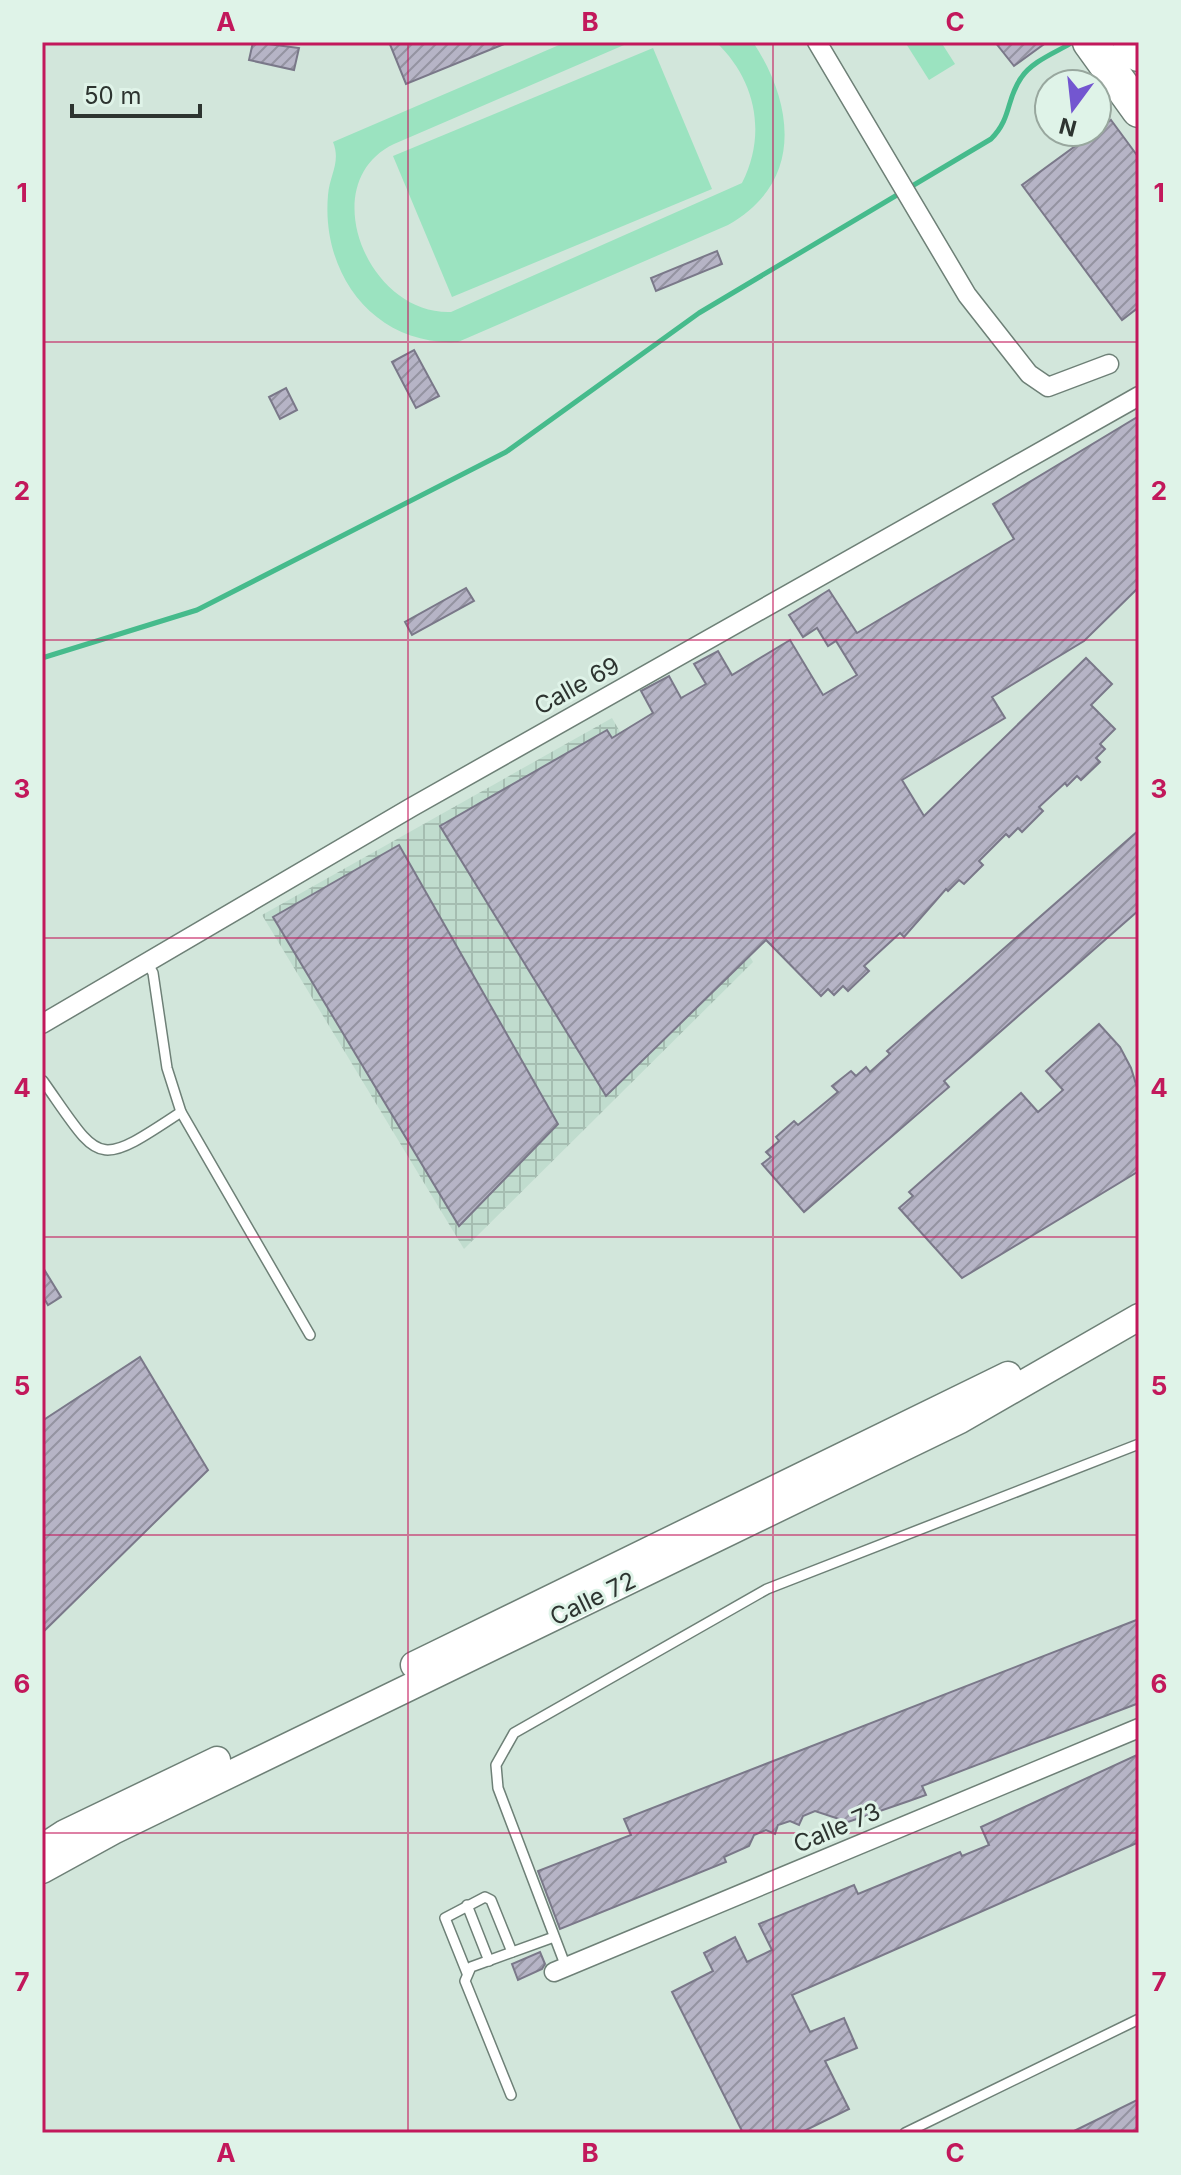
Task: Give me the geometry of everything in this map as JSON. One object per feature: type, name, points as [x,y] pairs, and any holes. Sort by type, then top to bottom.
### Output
[{"type":"highway","points":[[1130,42],[1139,54]]},
{"type":"highway","points":[[1096,44],[1139,110]]},
{"type":"main road","name":"Calle 72","points":[[42,1848],[65,1833],[1028,1365],[1139,1298]]},
{"type":"main road","name":"Calle 72","points":[[42,1870],[127,1824],[960,1420],[1139,1317]]},
{"type":"street","points":[[817,42],[967,295],[1029,374],[1048,387],[1109,364]]},
{"type":"street","name":"Calle 69","points":[[42,1024],[412,807],[1139,396]]},
{"type":"street","name":"Calle 73","points":[[560,1969],[1139,1728]]},
{"type":"lane","points":[[147,962],[153,973],[167,1068],[181,1112],[310,1335]]},
{"type":"lane","points":[[43,1081],[88,1145],[109,1152],[126,1149],[181,1112]]},
{"type":"lane","points":[[560,1969],[554,1937],[498,1788],[496,1765],[514,1733],[767,1589],[1139,1444]]},
{"type":"lane","points":[[467,1973],[445,1918],[467,1905],[485,1897],[491,1900],[512,1952]]},
{"type":"lane","points":[[467,1905],[489,1961]]},
{"type":"lane","points":[[511,2095],[471,2003],[465,1981],[467,1973],[471,1967],[554,1937]]},
{"type":"lane","points":[[905,2133],[1139,2019]]},
{"type":"shaded area","points":[[612,718],[753,962],[464,1249],[262,915]]},
{"type":"green space","points":[[566,42],[631,42],[394,144],[370,162],[357,187],[355,215],[361,243],[375,270],[395,292],[421,307],[451,312],[742,183],[754,146],[753,108],[740,73],[716,42],[753,42],[777,92],[783,117],[784,142],[780,166],[769,188],[752,208],[728,225],[458,342],[428,340],[402,332],[379,318],[359,300],[344,278],[334,252],[328,224],[328,195],[336,156],[333,142]]},
{"type":"green space","points":[[905,42],[941,42],[955,64],[929,80]]},
{"type":"green space","points":[[653,48],[712,189],[452,297],[393,156]]},
{"type":"building","points":[[253,42],[299,48],[294,70],[249,60]]},
{"type":"building","points":[[389,42],[509,42],[406,84]]},
{"type":"building","points":[[995,42],[1047,42],[1014,66]]},
{"type":"building","points":[[1113,123],[1139,158],[1139,307],[1122,320],[1022,185],[1073,148],[1113,148]]},
{"type":"building","points":[[717,251],[722,264],[656,291],[651,278]]},
{"type":"building","points":[[414,350],[439,396],[416,408],[392,362]]},
{"type":"building","points":[[286,388],[297,410],[280,419],[269,397]]},
{"type":"building","points":[[1139,416],[1139,587],[1084,641],[992,697],[1005,718],[902,780],[924,816],[1086,658],[1112,684],[1091,705],[1115,729],[1100,744],[1105,749],[1096,758],[1100,762],[1081,780],[1077,776],[1067,786],[1065,783],[1039,807],[1043,811],[1022,832],[1018,828],[1009,837],[1006,834],[979,861],[983,865],[964,884],[959,880],[948,891],[946,889],[904,937],[900,933],[864,966],[869,971],[848,991],[843,986],[834,995],[828,989],[821,996],[766,940],[606,1096],[440,826],[607,730],[612,738],[653,713],[641,691],[669,676],[681,698],[706,684],[694,664],[718,651],[732,675],[790,640],[823,695],[857,675],[836,641],[828,646],[817,628],[803,637],[789,615],[829,590],[857,633],[1014,539],[993,504]]},
{"type":"building","points":[[466,588],[474,601],[412,635],[405,622]]},
{"type":"building","points":[[1139,830],[1139,910],[944,1081],[949,1087],[804,1212],[762,1164],[771,1157],[766,1152],[779,1141],[776,1137],[794,1121],[798,1125],[838,1092],[832,1086],[851,1071],[856,1076],[866,1067],[870,1072],[890,1054],[887,1051]]},
{"type":"building","points":[[399,845],[558,1124],[459,1226],[273,917]]},
{"type":"building","points":[[1099,1024],[1120,1047],[1139,1094],[1139,1171],[962,1278],[899,1208],[913,1196],[909,1192],[1021,1093],[1038,1112],[1063,1090],[1046,1071]]},
{"type":"building","points":[[42,1266],[61,1297],[48,1305],[42,1295]]},
{"type":"building","points":[[140,1357],[208,1470],[42,1633],[42,1421]]},
{"type":"building","points":[[1139,1619],[1139,1703],[922,1786],[926,1795],[848,1822],[815,1811],[803,1816],[799,1825],[790,1821],[778,1825],[775,1834],[766,1830],[754,1835],[749,1846],[724,1857],[726,1862],[560,1929],[538,1871],[631,1835],[624,1819]]},
{"type":"building","points":[[1139,1754],[1139,1842],[792,1995],[810,2032],[844,2018],[857,2048],[825,2061],[849,2109],[800,2133],[743,2133],[672,1992],[713,1971],[704,1953],[735,1937],[747,1962],[772,1950],[759,1924],[854,1885],[858,1894],[960,1852],[962,1856],[989,1845],[981,1827]]},
{"type":"building","points":[[540,1952],[545,1964],[542,1969],[518,1980],[512,1964]]},
{"type":"building","points":[[1139,2099],[1139,2133],[1070,2133]]},
{"type":"waterway","points":[[42,658],[197,610],[506,452],[699,313],[991,139],[1002,124],[1016,86],[1026,72],[1073,42]]}]
